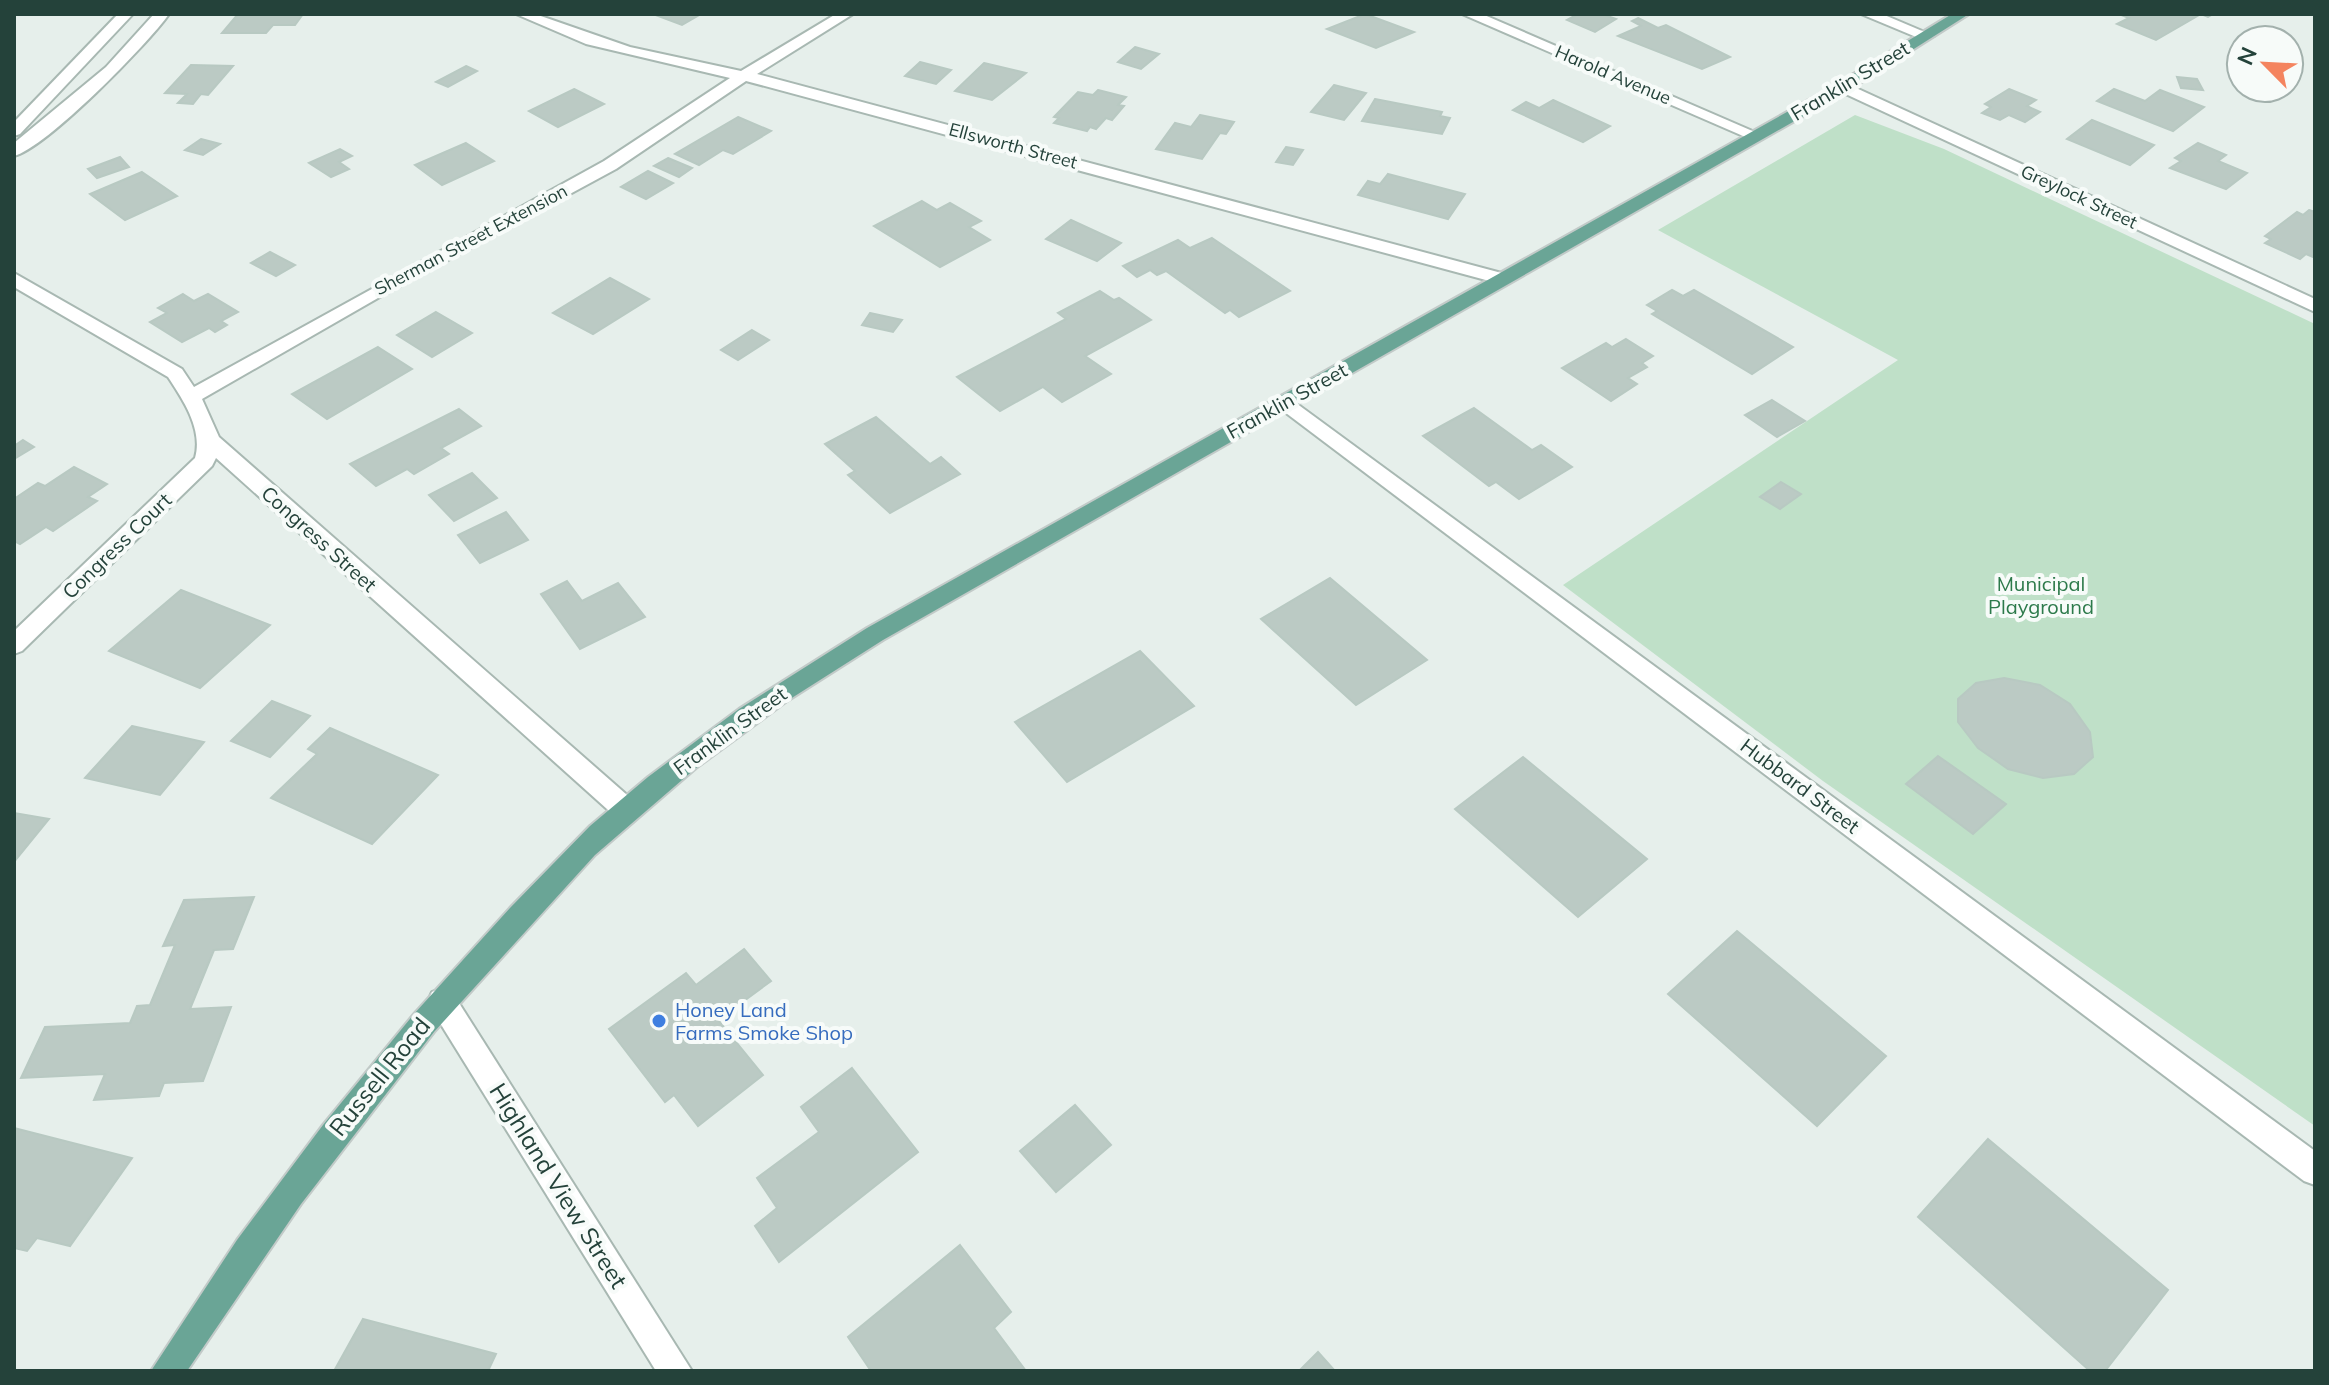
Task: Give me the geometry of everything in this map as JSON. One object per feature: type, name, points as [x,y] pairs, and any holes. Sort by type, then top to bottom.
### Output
[{"type":"main road","name":"Franklin Street","points":[[626,810],[737,723],[816,670],[1843,87],[1962,14]]},
{"type":"main road","name":"Russell Road","points":[[168,1371],[294,1186],[442,1001],[541,894],[626,810]]},
{"type":"street","points":[[14,131],[126,14]]},
{"type":"street","points":[[14,151],[121,59],[162,14]]},
{"type":"street","name":"Ellsworth Street","points":[[523,14],[555,30],[600,43],[746,74],[1503,279]]},
{"type":"street","points":[[746,74],[846,14]]},
{"type":"street","name":"Harold Avenue","points":[[1469,14],[1756,136]]},
{"type":"street","points":[[1868,14],[1926,36]]},
{"type":"street","name":"Sherman Street Extension","points":[[191,397],[371,294],[610,165],[746,74]]},
{"type":"street","name":"Greylock Street","points":[[1843,87],[2315,306]]},
{"type":"street","name":"Congress Street","points":[[14,279],[175,373],[191,397],[210,441],[626,810]]},
{"type":"street","name":"Hubbard Street","points":[[1285,402],[2315,1170]]},
{"type":"street","name":"Congress Court","points":[[14,645],[205,461],[210,441]]},
{"type":"street","name":"Highland View Street","points":[[442,1001],[675,1371]]},
{"type":"green space","name":"Municipal Playground","points":[[1855,115],[1944,149],[2315,324],[2315,1126],[1823,781],[1563,585],[1898,360],[1658,230]]},
{"type":"building","points":[[238,14],[303,14],[295,25],[273,25],[266,33],[222,33]]},
{"type":"building","points":[[653,14],[701,14],[682,25]]},
{"type":"building","points":[[1365,14],[1414,32],[1376,48],[1327,29]]},
{"type":"building","points":[[1578,14],[1602,14],[1616,19],[1595,32],[1567,20]]},
{"type":"building","points":[[2119,14],[2201,14],[2156,40],[2117,24],[2129,18]]},
{"type":"building","points":[[1638,18],[1658,28],[1666,25],[1730,57],[1702,69],[1618,36],[1641,26],[1632,21]]},
{"type":"building","points":[[1135,47],[1159,54],[1141,69],[1118,62]]},
{"type":"building","points":[[920,62],[951,70],[936,84],[905,76]]},
{"type":"building","points":[[984,63],[1026,73],[992,100],[955,91]]},
{"type":"building","points":[[191,65],[233,66],[208,95],[201,94],[193,104],[178,103],[187,94],[165,93]]},
{"type":"building","points":[[466,66],[477,71],[448,87],[436,82]]},
{"type":"building","points":[[2177,77],[2197,79],[2203,90],[2181,88]]},
{"type":"building","points":[[1334,85],[1366,93],[1344,120],[1311,112]]},
{"type":"building","points":[[574,89],[604,104],[558,127],[529,111]]},
{"type":"building","points":[[2009,89],[2036,100],[2027,106],[2040,112],[2025,122],[2009,115],[2000,120],[1982,113],[1991,107],[1985,104]]},
{"type":"building","points":[[2114,89],[2145,101],[2160,90],[2204,107],[2173,131],[2097,101]]},
{"type":"building","points":[[1098,90],[1126,97],[1118,105],[1124,106],[1112,120],[1106,118],[1096,129],[1090,127],[1087,131],[1054,123],[1059,118],[1054,117],[1078,92],[1093,95]]},
{"type":"building","points":[[1375,99],[1442,112],[1440,116],[1450,118],[1442,134],[1362,121]]},
{"type":"building","points":[[1553,100],[1610,126],[1583,142],[1513,110],[1526,102],[1539,108]]},
{"type":"building","points":[[1200,115],[1234,122],[1226,134],[1220,133],[1202,159],[1156,149],[1175,123],[1191,127]]},
{"type":"building","points":[[738,117],[771,131],[733,154],[723,150],[699,165],[675,154]]},
{"type":"building","points":[[2092,120],[2154,145],[2130,165],[2067,139]]},
{"type":"building","points":[[201,139],[220,144],[203,155],[185,150]]},
{"type":"building","points":[[466,143],[494,161],[442,185],[415,165]]},
{"type":"building","points":[[2198,143],[2226,155],[2218,161],[2247,173],[2226,189],[2170,168],[2181,161],[2175,158]]},
{"type":"building","points":[[1286,147],[1303,150],[1293,165],[1276,162]]},
{"type":"building","points":[[340,149],[352,156],[339,162],[349,169],[331,177],[309,163]]},
{"type":"building","points":[[120,157],[129,167],[97,178],[88,169]]},
{"type":"building","points":[[668,158],[692,168],[679,177],[654,166]]},
{"type":"building","points":[[648,171],[673,183],[646,199],[621,187]]},
{"type":"building","points":[[142,172],[177,196],[125,220],[90,194]]},
{"type":"building","points":[[1388,174],[1465,194],[1448,219],[1358,195],[1368,181],[1380,184]]},
{"type":"building","points":[[922,201],[937,210],[950,203],[981,221],[969,227],[990,240],[940,267],[874,226]]},
{"type":"building","points":[[2309,210],[2315,212],[2313,257],[2306,254],[2300,259],[2265,243],[2271,239],[2265,236],[2297,212],[2303,215]]},
{"type":"building","points":[[1071,220],[1121,243],[1097,261],[1046,239]]},
{"type":"building","points":[[1212,238],[1290,291],[1239,317],[1230,310],[1225,313],[1166,271],[1157,275],[1150,270],[1137,277],[1123,266],[1178,240],[1190,248]]},
{"type":"building","points":[[270,252],[295,265],[276,276],[251,263]]},
{"type":"building","points":[[610,278],[649,299],[593,334],[553,313]]},
{"type":"building","points":[[1672,290],[1683,296],[1694,290],[1793,347],[1752,374],[1652,314],[1657,311],[1647,305]]},
{"type":"building","points":[[1100,291],[1114,300],[1119,298],[1151,320],[1085,356],[1111,374],[1062,402],[1043,387],[1000,411],[957,377],[1066,319],[1058,313]]},
{"type":"building","points":[[183,294],[194,301],[208,294],[238,312],[221,321],[227,325],[215,332],[209,328],[182,342],[150,322],[167,313],[158,308]]},
{"type":"building","points":[[436,312],[472,333],[432,357],[397,335]]},
{"type":"building","points":[[870,313],[902,320],[893,332],[862,325]]},
{"type":"building","points":[[752,330],[769,340],[738,360],[721,350]]},
{"type":"building","points":[[1626,339],[1653,356],[1642,363],[1647,367],[1628,378],[1637,384],[1611,401],[1562,368],[1606,343],[1612,347]]},
{"type":"building","points":[[378,347],[412,369],[327,419],[292,394]]},
{"type":"building","points":[[1772,400],[1805,421],[1777,437],[1745,415]]},
{"type":"building","points":[[1474,408],[1532,450],[1541,445],[1572,467],[1519,499],[1496,482],[1489,486],[1423,436]]},
{"type":"building","points":[[459,409],[481,426],[441,448],[449,454],[414,474],[407,469],[376,486],[350,464]]},
{"type":"building","points":[[876,417],[930,464],[941,457],[960,474],[890,513],[848,475],[855,471],[825,444]]},
{"type":"building","points":[[23,440],[34,447],[14,459],[14,446]]},
{"type":"building","points":[[74,467],[107,484],[88,497],[97,501],[53,531],[46,527],[20,544],[14,541],[14,499],[38,483],[45,486]]},
{"type":"building","points":[[472,473],[497,498],[454,521],[429,495]]},
{"type":"building","points":[[1781,482],[1801,494],[1780,509],[1760,497]]},
{"type":"building","points":[[506,512],[528,540],[480,563],[458,535]]},
{"type":"building","points":[[1330,578],[1427,660],[1356,705],[1261,619]]},
{"type":"building","points":[[567,581],[582,601],[618,583],[645,617],[580,649],[541,594]]},
{"type":"building","points":[[181,590],[270,625],[200,688],[109,651]]},
{"type":"building","points":[[1140,651],[1194,706],[1067,782],[1015,722]]},
{"type":"building","points":[[2004,678],[2040,685],[2070,704],[2090,732],[2093,757],[2074,774],[2043,778],[2008,769],[1978,748],[1958,722],[1958,699],[1976,683]]},
{"type":"building","points":[[272,701],[310,716],[270,757],[231,741]]},
{"type":"building","points":[[132,726],[204,742],[160,795],[85,778]]},
{"type":"building","points":[[330,728],[438,775],[372,844],[271,798],[317,754],[308,749]]},
{"type":"building","points":[[1938,756],[2006,804],[1973,834],[1906,784]]},
{"type":"building","points":[[1523,757],[1647,859],[1578,917],[1455,809]]},
{"type":"building","points":[[14,813],[49,819],[14,862]]},
{"type":"building","points":[[254,897],[233,949],[214,950],[190,1009],[231,1007],[203,1081],[164,1083],[159,1096],[94,1100],[105,1074],[21,1078],[45,1027],[130,1023],[137,1006],[150,1005],[175,945],[163,946],[184,900]]},
{"type":"building","points":[[1737,931],[1886,1056],[1817,1126],[1668,994]]},
{"type":"building","points":[[744,949],[771,981],[718,1020],[763,1075],[698,1126],[674,1095],[665,1102],[609,1029],[686,973],[696,985]]},
{"type":"building","points":[[852,1068],[918,1152],[779,1262],[755,1226],[777,1208],[757,1178],[819,1132],[801,1107]]},
{"type":"building","points":[[1075,1105],[1111,1145],[1056,1192],[1020,1151]]},
{"type":"building","points":[[14,1128],[132,1158],[70,1246],[37,1238],[27,1251],[14,1248]]},
{"type":"building","points":[[1988,1139],[2168,1290],[2105,1371],[2090,1371],[1918,1217]]},
{"type":"building","points":[[960,1245],[1011,1312],[994,1328],[1026,1371],[871,1371],[848,1337]]},
{"type":"building","points":[[363,1319],[496,1354],[488,1371],[334,1371]]},
{"type":"building","points":[[1318,1352],[1335,1371],[1299,1371]]},
{"type":"place","name":"Honey Land Farms Smoke Shop","points":[[659,1021]]}]
